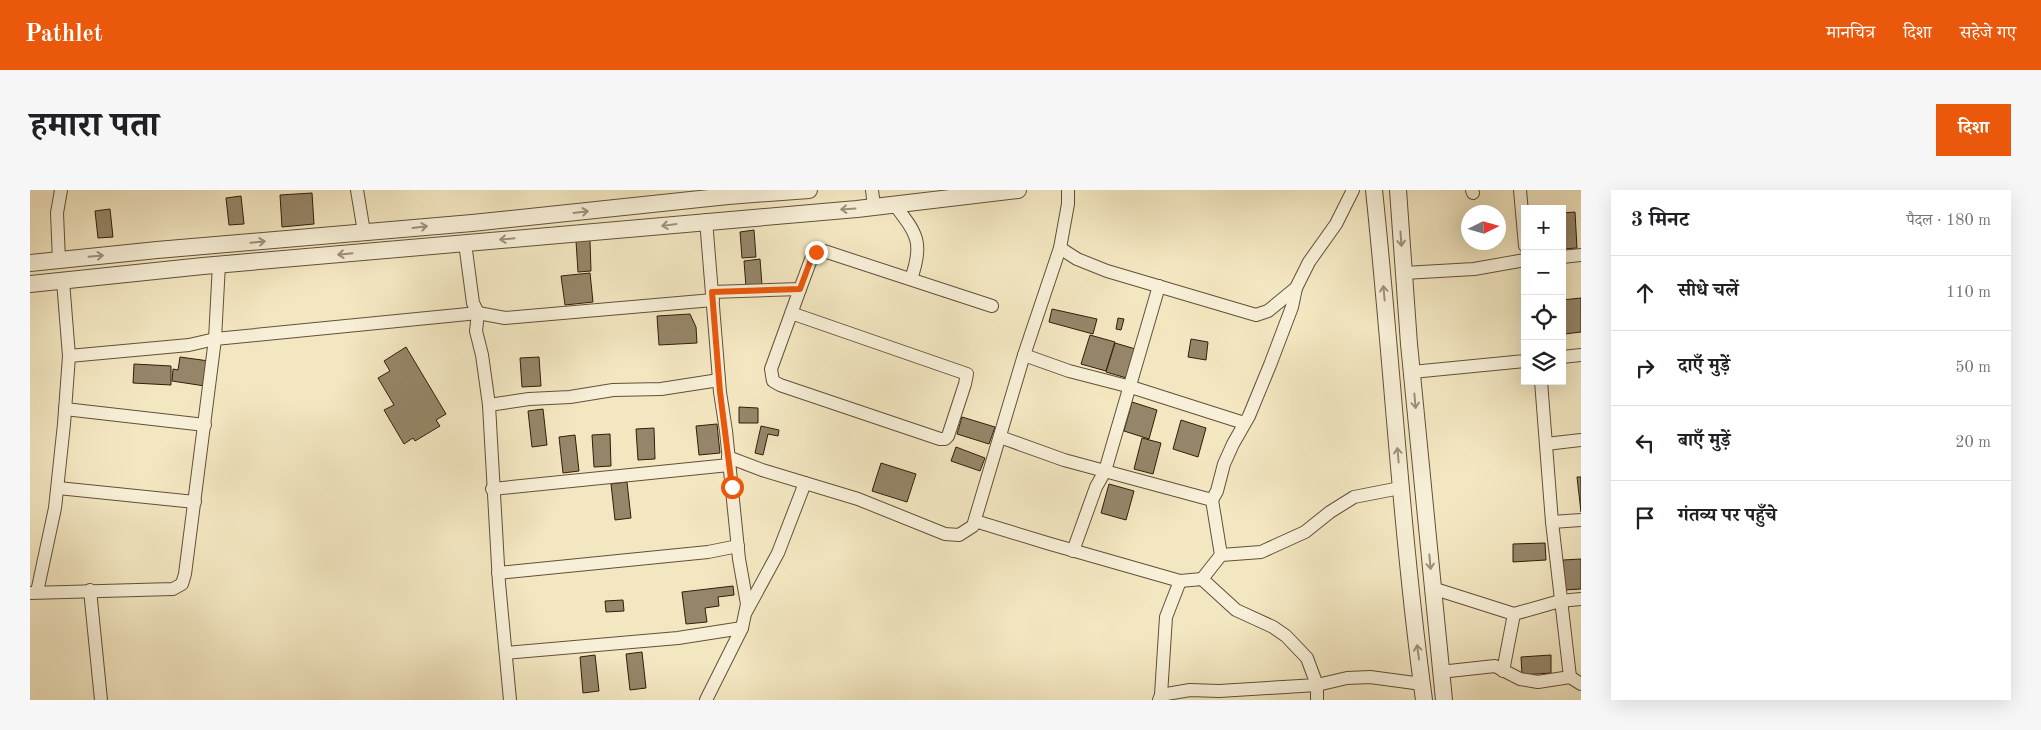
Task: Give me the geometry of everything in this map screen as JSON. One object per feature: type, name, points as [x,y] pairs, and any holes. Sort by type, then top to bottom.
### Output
[{"type":"street","points":[[59,260],[57,213],[61,190]]},
{"type":"street","points":[[357,190],[364,232]]},
{"type":"street","points":[[30,263],[472,223],[728,196],[809,190]]},
{"type":"street","points":[[872,190],[874,206]]},
{"type":"street","points":[[30,284],[219,264],[591,230],[649,228],[706,220],[874,206],[1018,190]]},
{"type":"street","points":[[492,490],[729,461],[858,499],[945,534],[959,535],[974,526],[1024,355],[1060,248],[1068,204],[1068,190]]},
{"type":"street","points":[[1202,579],[1220,555],[1212,500],[1217,491],[1224,464],[1249,416],[1292,307],[1296,288],[1309,262],[1336,224],[1353,190]]},
{"type":"street","points":[[1374,190],[1400,488],[1424,700]]},
{"type":"street","points":[[1398,190],[1412,372],[1444,700]]},
{"type":"street","points":[[1520,190],[1521,205]]},
{"type":"street","points":[[894,204],[916,235],[919,250],[911,279]]},
{"type":"street","points":[[706,220],[719,380],[738,546],[747,604],[742,628],[706,700]]},
{"type":"street","points":[[464,243],[473,303],[478,313],[476,331],[482,356],[489,405],[492,490],[510,700]]},
{"type":"street","points":[[1060,248],[1085,263],[1256,315],[1268,311],[1296,288]]},
{"type":"street","points":[[791,313],[967,374],[966,384],[948,436],[945,439],[940,439],[780,385],[773,381],[771,369],[791,313],[813,254],[816,252],[824,251],[992,306]]},
{"type":"street","points":[[1566,257],[1581,255]]},
{"type":"street","points":[[1404,273],[1474,269],[1521,261]]},
{"type":"street","points":[[63,281],[69,356],[58,488],[33,592],[173,590],[182,584],[185,574],[215,339],[219,264]]},
{"type":"street","points":[[1073,550],[1096,487],[1105,471],[1159,286]]},
{"type":"street","points":[[69,356],[189,345],[215,339],[478,313],[505,318],[712,296],[800,289]]},
{"type":"street","points":[[1566,356],[1581,354]]},
{"type":"street","points":[[1024,355],[1068,371],[1131,387],[1244,423]]},
{"type":"street","points":[[1412,372],[1521,361]]},
{"type":"street","points":[[489,405],[570,397],[613,390],[661,389],[719,380]]},
{"type":"street","points":[[1541,385],[1552,522],[1570,677]]},
{"type":"street","points":[[65,409],[204,425]]},
{"type":"street","points":[[1000,437],[1064,460],[1212,500]]},
{"type":"street","points":[[1546,444],[1581,440]]},
{"type":"street","points":[[745,613],[778,553],[805,483]]},
{"type":"street","points":[[58,488],[195,502]]},
{"type":"street","points":[[1220,555],[1260,552],[1305,532],[1330,512],[1354,498],[1400,488]]},
{"type":"street","points":[[1552,522],[1581,520]]},
{"type":"street","points":[[975,521],[1180,581],[1202,579],[1236,610],[1273,627],[1286,636],[1307,658],[1317,685],[1317,700]]},
{"type":"street","points":[[498,573],[708,552],[738,546]]},
{"type":"street","points":[[1180,581],[1166,617],[1160,697],[1190,690],[1219,691],[1317,685],[1347,678],[1370,677],[1422,684]]},
{"type":"street","points":[[1432,588],[1514,614],[1560,601],[1581,599]]},
{"type":"street","points":[[90,590],[101,700]]},
{"type":"street","points":[[1503,671],[1514,614]]},
{"type":"street","points":[[506,653],[678,638],[742,628]]},
{"type":"street","points":[[1440,672],[1495,666],[1520,679],[1538,682],[1570,677],[1581,684]]},
{"type":"building","points":[[312,193],[314,224],[282,227],[280,195]]},
{"type":"building","points":[[241,196],[244,224],[229,225],[226,198]]},
{"type":"building","points":[[110,209],[113,237],[98,238],[95,211]]},
{"type":"building","points":[[1575,212],[1577,248],[1566,249],[1566,213]]},
{"type":"building","points":[[754,230],[756,257],[742,258],[740,232]]},
{"type":"building","points":[[590,240],[591,271],[578,272],[576,241]]},
{"type":"building","points":[[760,259],[762,285],[746,287],[744,261]]},
{"type":"building","points":[[590,273],[593,302],[565,305],[561,276]]},
{"type":"building","points":[[1581,298],[1581,332],[1566,334],[1566,300]]},
{"type":"building","points":[[1052,309],[1097,319],[1093,334],[1049,322]]},
{"type":"building","points":[[690,314],[696,327],[697,343],[659,345],[657,316]]},
{"type":"building","points":[[1118,318],[1124,319],[1121,330],[1116,329]]},
{"type":"building","points":[[1090,335],[1115,342],[1106,371],[1081,364]]},
{"type":"building","points":[[1191,339],[1208,342],[1206,360],[1188,357]]},
{"type":"building","points":[[1115,343],[1139,350],[1130,379],[1106,372]]},
{"type":"building","points":[[406,347],[446,414],[436,420],[440,426],[415,441],[413,438],[404,444],[384,410],[394,405],[378,378],[390,371],[384,361]]},
{"type":"building","points":[[180,357],[209,361],[205,386],[172,381],[173,369],[178,370]]},
{"type":"building","points":[[539,357],[541,386],[522,387],[520,358]]},
{"type":"building","points":[[134,364],[171,366],[171,385],[133,383]]},
{"type":"building","points":[[1132,402],[1157,410],[1149,439],[1124,431]]},
{"type":"building","points":[[739,407],[758,408],[758,423],[739,423]]},
{"type":"building","points":[[543,409],[547,445],[532,447],[528,411]]},
{"type":"building","points":[[962,417],[995,427],[989,444],[957,434]]},
{"type":"building","points":[[1181,420],[1206,428],[1198,457],[1173,449]]},
{"type":"building","points":[[717,424],[720,453],[699,455],[696,426]]},
{"type":"building","points":[[761,426],[779,430],[778,436],[768,434],[763,455],[755,453]]},
{"type":"building","points":[[654,428],[655,459],[638,460],[636,429]]},
{"type":"building","points":[[610,434],[611,466],[594,467],[592,435]]},
{"type":"building","points":[[575,435],[579,471],[563,473],[559,437]]},
{"type":"building","points":[[1142,438],[1161,443],[1153,474],[1134,469]]},
{"type":"building","points":[[956,447],[985,458],[980,471],[951,461]]},
{"type":"building","points":[[881,463],[916,474],[907,502],[872,491]]},
{"type":"building","points":[[1577,477],[1581,477],[1581,512]]},
{"type":"building","points":[[627,482],[631,518],[615,520],[611,484]]},
{"type":"building","points":[[1109,484],[1134,491],[1126,520],[1101,513]]},
{"type":"building","points":[[1545,543],[1546,560],[1513,562],[1513,544]]},
{"type":"building","points":[[1581,559],[1581,589],[1564,590],[1563,560]]},
{"type":"building","points":[[733,586],[734,595],[718,597],[719,606],[705,608],[707,622],[686,624],[682,592]]},
{"type":"building","points":[[623,600],[624,611],[606,612],[605,601]]},
{"type":"building","points":[[642,652],[646,688],[630,690],[626,654]]},
{"type":"building","points":[[595,655],[599,691],[583,693],[580,657]]},
{"type":"building","points":[[1551,655],[1551,673],[1522,675],[1521,657]]},
{"type":"route","points":[[732,487],[718,375],[716,323],[712,292],[800,289],[813,254],[816,252]]}]
